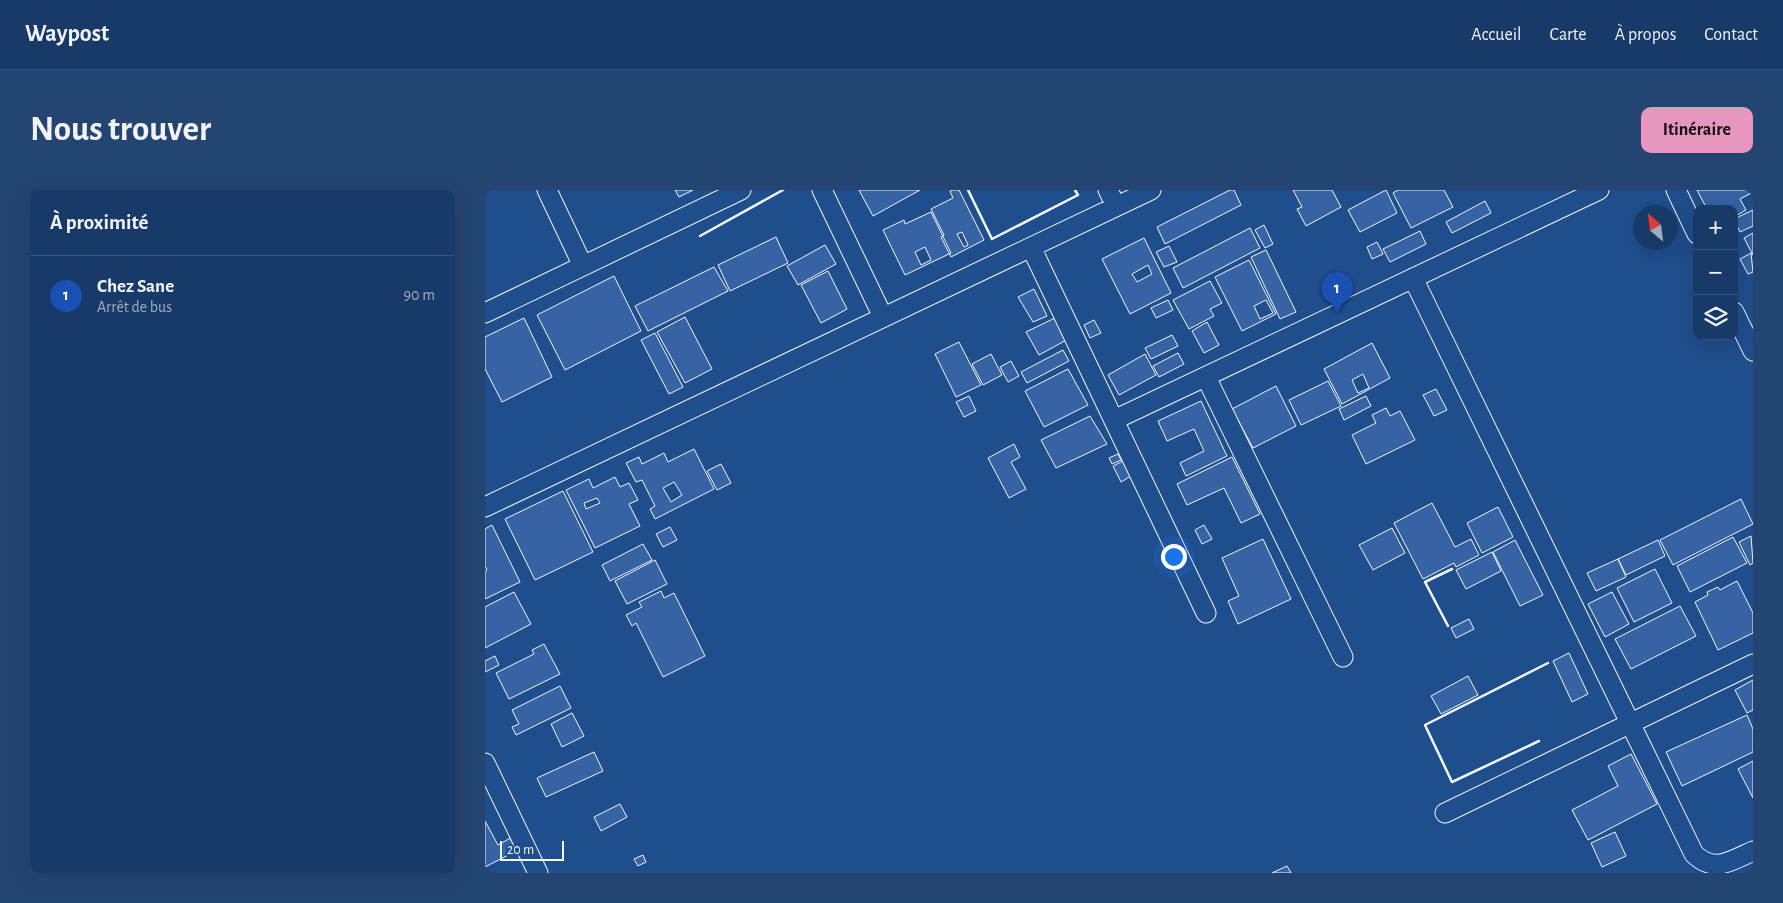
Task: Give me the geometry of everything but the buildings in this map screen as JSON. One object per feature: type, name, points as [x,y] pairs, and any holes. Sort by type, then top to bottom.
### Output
[{"type":"street","points":[[547,190],[583,266]]},
{"type":"street","points":[[485,313],[741,190]]},
{"type":"street","points":[[822,190],[883,318]]},
{"type":"street","points":[[485,507],[1031,247],[1112,198],[1151,190]]},
{"type":"street","points":[[1115,420],[1599,190]]},
{"type":"street","points":[[1676,190],[1693,226]]},
{"type":"street","points":[[1031,247],[1206,613]]},
{"type":"street","points":[[1413,278],[1694,854],[1703,865],[1717,868],[1753,851]]},
{"type":"street","points":[[1738,320],[1753,351]]},
{"type":"street","points":[[1206,377],[1343,657]]},
{"type":"street","points":[[1445,813],[1753,664]]},
{"type":"street","points":[[485,763],[538,873]]},
{"type":"wall","points":[[700,236],[783,190]]},
{"type":"wall","points":[[968,190],[992,239],[1078,195],[1075,190]]},
{"type":"wall","points":[[1448,626],[1425,582],[1452,569]]},
{"type":"wall","points":[[1539,741],[1452,782],[1425,725],[1548,663]]},
{"type":"place","name":"Chez Sane","points":[[1337,313]]}]
